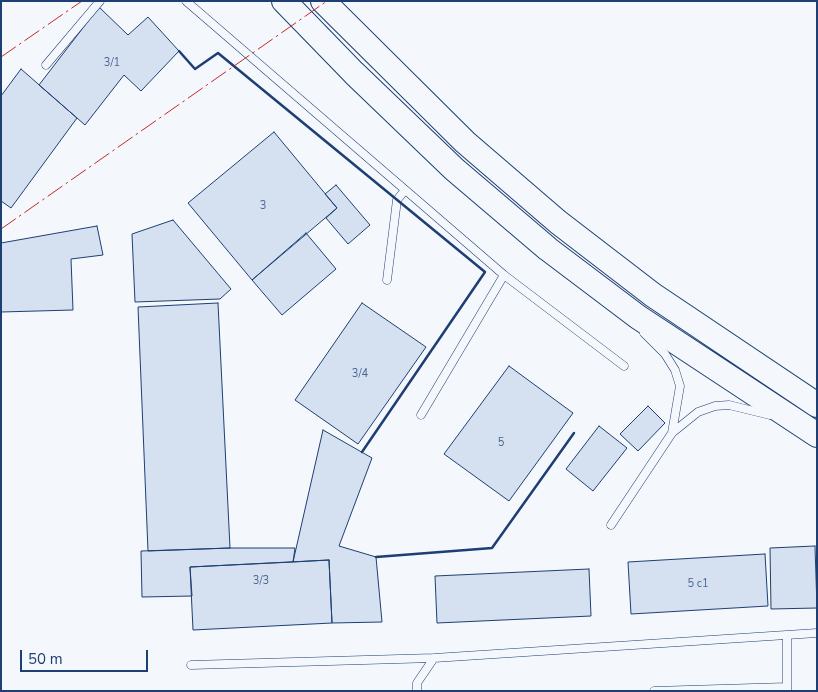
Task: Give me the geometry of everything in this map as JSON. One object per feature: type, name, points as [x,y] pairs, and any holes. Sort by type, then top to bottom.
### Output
[{"type":"main road","points":[[284,1],[354,72],[454,168],[548,249],[607,294],[678,344],[813,432]]},
{"type":"main road","points":[[323,1],[465,142],[558,222],[652,295],[817,405]]},
{"type":"lane","points":[[46,65],[100,1]]},
{"type":"lane","points":[[186,1],[504,275],[624,366]]},
{"type":"lane","points":[[387,280],[397,200],[405,190]]},
{"type":"lane","points":[[421,415],[504,275]]},
{"type":"lane","points":[[607,294],[665,354],[676,370],[680,386],[672,433]]},
{"type":"lane","points":[[611,525],[672,433],[698,412],[715,406],[729,405],[776,417],[813,432]]},
{"type":"lane","points":[[191,665],[434,658],[817,633]]},
{"type":"lane","points":[[654,691],[787,689],[787,635]]},
{"type":"lane","points":[[417,691],[417,683],[434,658]]},
{"type":"building","points":[[99,7],[128,35],[148,17],[179,51],[141,91],[124,75],[85,125],[39,85]]},
{"type":"building","points":[[21,69],[77,118],[11,208],[1,201],[1,96]]},
{"type":"building","points":[[274,132],[337,208],[252,280],[188,203]]},
{"type":"building","points":[[336,185],[370,225],[348,244],[326,218],[337,208],[325,194]]},
{"type":"building","points":[[173,220],[231,289],[220,299],[135,302],[132,234]]},
{"type":"building","points":[[97,226],[103,255],[71,259],[73,310],[1,312],[1,243]]},
{"type":"building","points":[[306,233],[336,269],[282,315],[252,280]]},
{"type":"building","points":[[218,303],[230,548],[148,551],[138,307]]},
{"type":"building","points":[[362,303],[426,347],[358,444],[295,400]]},
{"type":"building","points":[[509,366],[573,413],[509,501],[444,454]]},
{"type":"building","points":[[648,406],[665,423],[638,451],[620,434]]},
{"type":"building","points":[[599,426],[627,448],[593,491],[566,469]]},
{"type":"building","points":[[323,430],[372,458],[339,546],[376,557],[382,622],[332,623],[329,560],[293,562]]},
{"type":"building","points":[[815,546],[817,608],[771,609],[770,548]]},
{"type":"building","points":[[295,548],[293,562],[190,567],[192,596],[142,597],[141,551]]},
{"type":"building","points":[[765,554],[768,606],[631,614],[628,562]]},
{"type":"building","points":[[329,560],[332,623],[193,630],[190,567]]},
{"type":"building","points":[[589,569],[591,616],[437,623],[435,576]]},
{"type":"wall","points":[[179,51],[195,69],[218,53],[485,272],[362,452]]},
{"type":"wall","points":[[376,557],[492,548],[574,433]]},
{"type":"power","points":[[1,57],[82,1]]},
{"type":"power","points":[[1,229],[327,1]]}]
